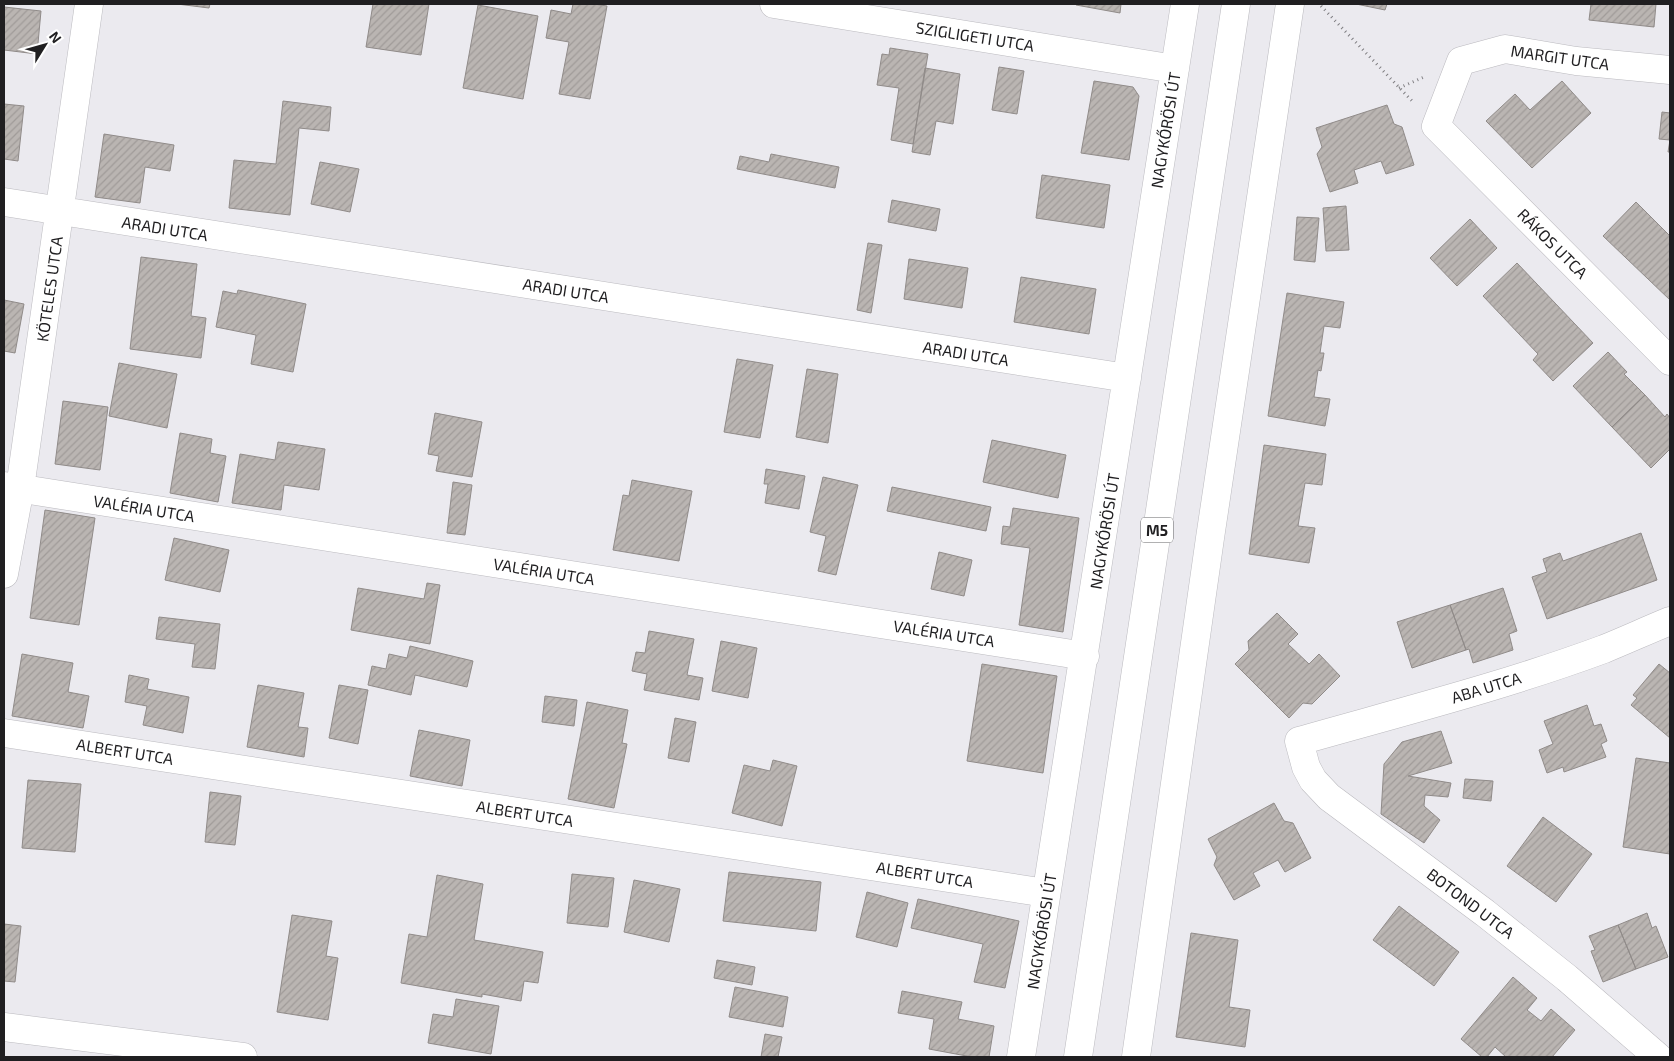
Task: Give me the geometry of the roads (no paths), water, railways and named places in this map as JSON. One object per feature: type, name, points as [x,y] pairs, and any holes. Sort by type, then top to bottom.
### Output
[{"type":"street","name":"KÖTELES UTCA","points":[[4,574],[12,487],[60,212],[89,4]]},
{"type":"street","name":"SZIGLIGETI UTCA","points":[[774,4],[1175,69]]},
{"type":"street","name":"NAGYKŐRÖSI ÚT","points":[[1021,1057],[1085,656],[1185,4]]},
{"type":"street","name":"M5","points":[[1078,1057],[1236,4]]},
{"type":"street","points":[[1136,1057],[1210,538],[1290,4]]},
{"type":"street","name":"MARGIT UTCA","points":[[1436,126],[1461,61],[1505,49],[1576,61],[1670,70]]},
{"type":"street","name":"RÁKOS UTCA","points":[[1436,126],[1670,361]]},
{"type":"street","name":"ARADI UTCA","points":[[4,202],[1127,378]]},
{"type":"street","name":"VALÉRIA UTCA","points":[[12,487],[1085,656]]},
{"type":"street","name":"ABA UTCA","points":[[1299,741],[1513,679],[1604,648],[1670,621]]},
{"type":"street","name":"ALBERT UTCA","points":[[4,733],[1046,893]]},
{"type":"street","name":"BOTOND UTCA","points":[[1299,741],[1306,767],[1312,780],[1329,797],[1485,913],[1567,978],[1658,1057]]},
{"type":"street","points":[[4,1027],[243,1057]]}]
